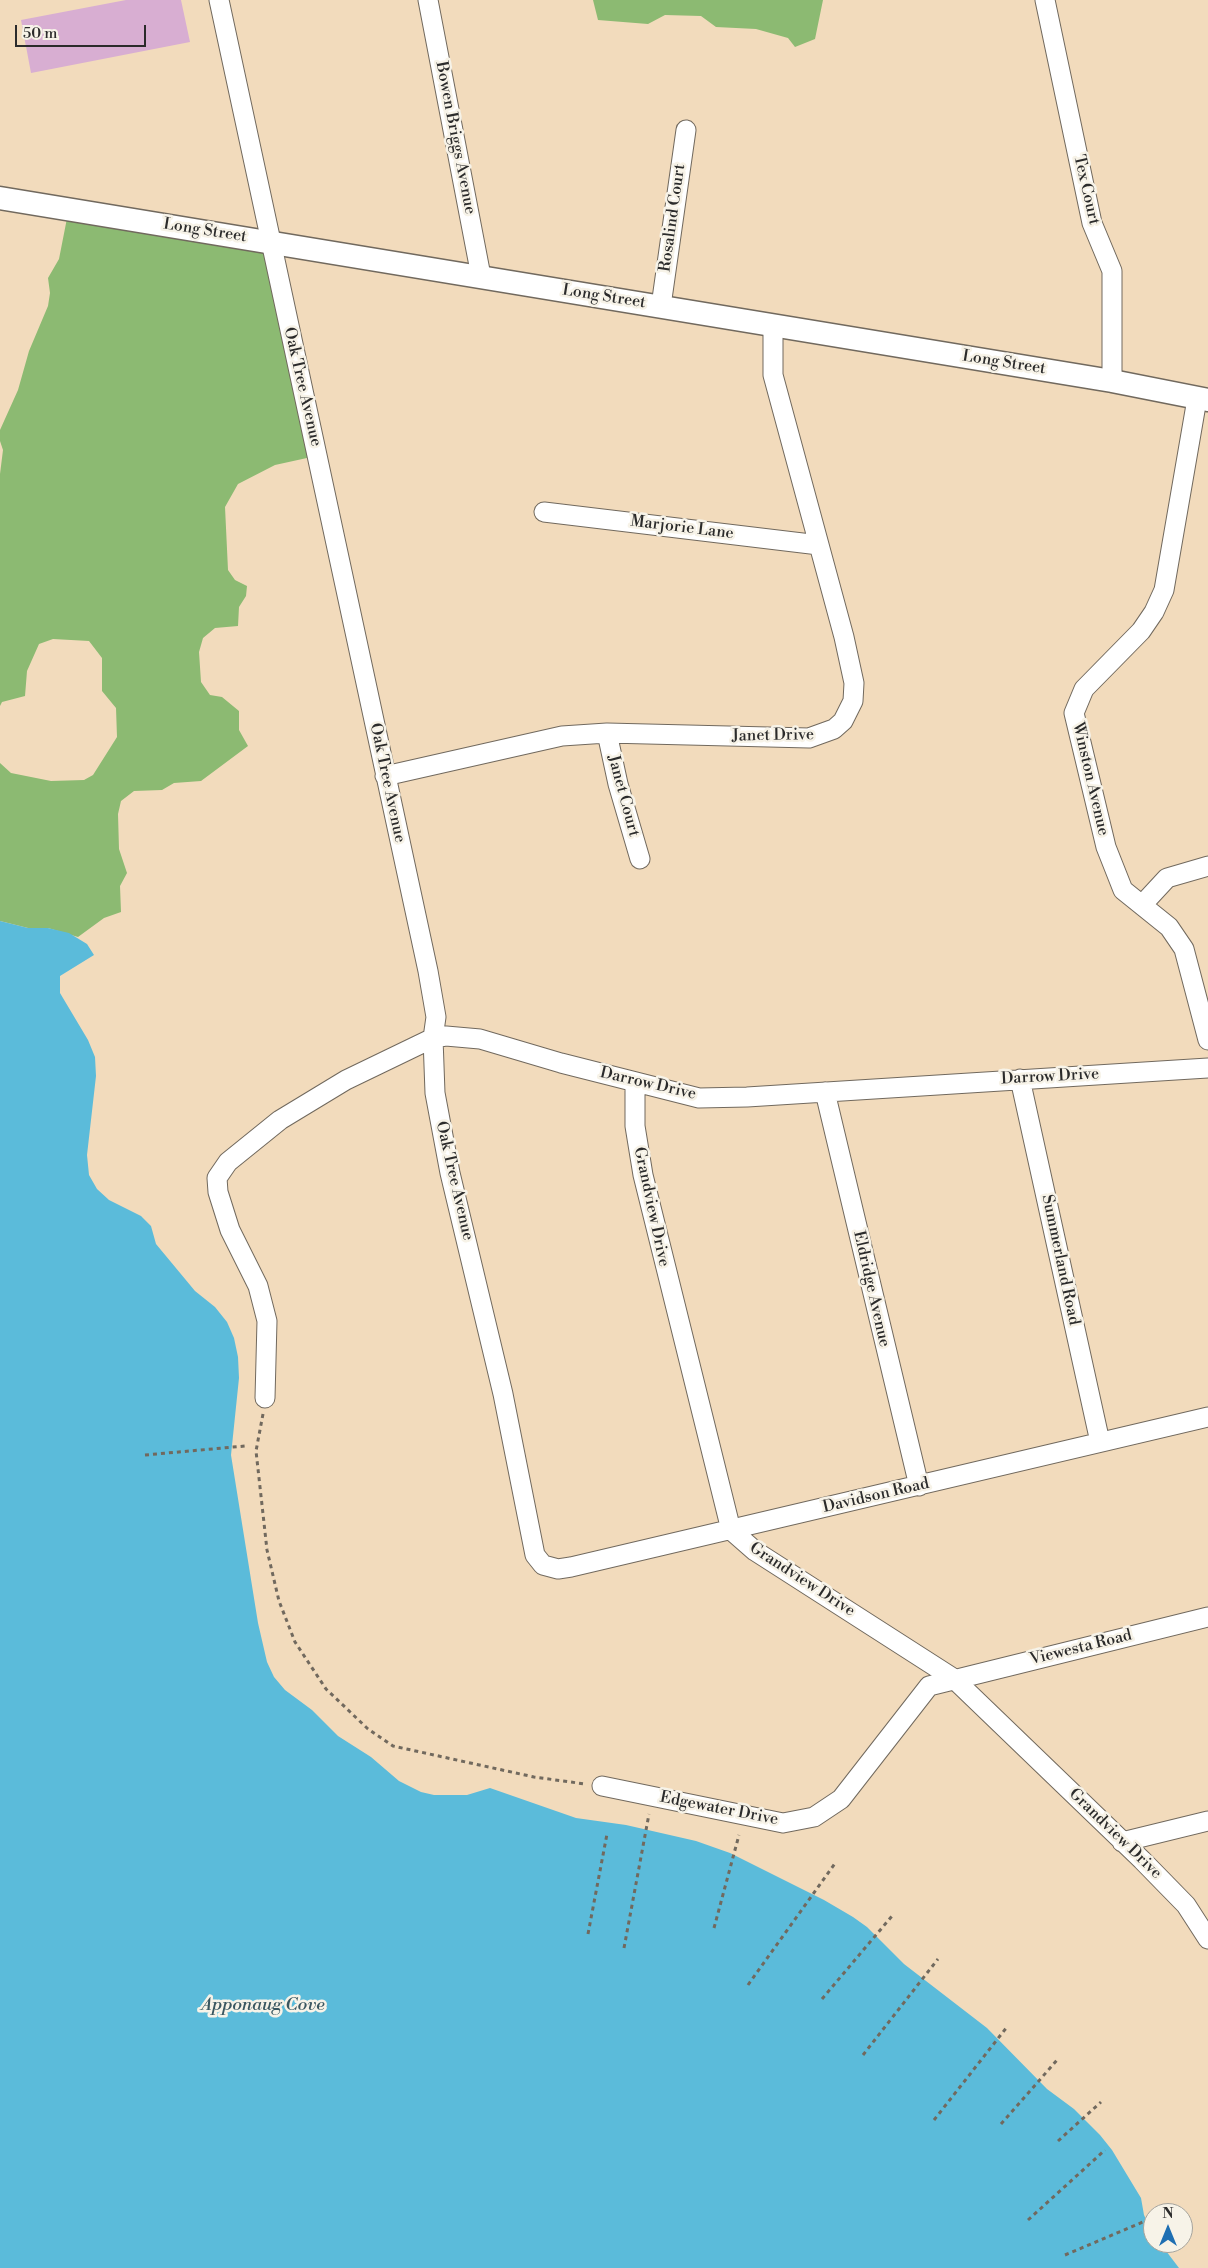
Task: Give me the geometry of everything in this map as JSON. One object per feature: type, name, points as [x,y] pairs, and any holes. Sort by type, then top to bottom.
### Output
[{"type":"street","name":"Oak Tree Avenue","points":[[219,0],[253,152],[270,242],[330,510],[433,998],[436,1017],[433,1038],[435,1093],[450,1173],[501,1385],[535,1555],[543,1565]]},
{"type":"street","name":"Bowen Briggs Avenue","points":[[428,0],[481,276]]},
{"type":"street","name":"Tex Court","points":[[1045,0],[1092,223],[1112,271],[1112,381]]},
{"type":"street","name":"Rosalind Court","points":[[661,306],[686,130]]},
{"type":"street","name":"Long Street","points":[[0,198],[1112,381],[1203,399]]},
{"type":"street","name":"Janet Drive","points":[[385,776],[562,736],[608,733],[809,738],[834,729],[843,721],[853,701],[854,683],[773,375],[773,326]]},
{"type":"street","name":"Winston Avenue","points":[[1203,399],[1164,590],[1154,612],[1141,631],[1084,689],[1074,713],[1106,847],[1123,890],[1169,927],[1184,948],[1208,1040]]},
{"type":"street","name":"Marjorie Lane","points":[[544,512],[819,546]]},
{"type":"street","name":"Janet Court","points":[[608,733],[618,784],[640,859]]},
{"type":"street","points":[[1142,905],[1167,878],[1208,866]]},
{"type":"street","name":"Darrow Drive","points":[[265,1398],[266,1321],[258,1286],[230,1230],[218,1192],[216,1178],[228,1162],[280,1120],[346,1080],[433,1038],[446,1036],[480,1039],[699,1098],[1208,1068]]},
{"type":"street","name":"Summerland Road","points":[[1020,1079],[1100,1442]]},
{"type":"street","name":"Grandview Drive","points":[[634,1082],[634,1126],[643,1175],[731,1530],[755,1551],[954,1678],[1186,1905],[1208,1939]]},
{"type":"street","name":"Eldridge Avenue","points":[[825,1092],[919,1486]]},
{"type":"street","name":"Davidson Road","points":[[543,1565],[558,1569],[572,1567],[1208,1417]]},
{"type":"street","name":"Viewesta Road","points":[[954,1678],[1208,1617]]},
{"type":"street","name":"Edgewater Drive","points":[[602,1786],[783,1823],[814,1817],[842,1799],[929,1686],[954,1678]]},
{"type":"street","points":[[1122,1842],[1208,1821]]},
{"type":"path","points":[[265,1398],[256,1451],[267,1550],[286,1622],[295,1642],[326,1689],[368,1729],[393,1746],[534,1777],[602,1786]]},
{"type":"path","points":[[145,1455],[245,1446]]},
{"type":"path","points":[[624,1948],[649,1812]]},
{"type":"path","points":[[588,1934],[607,1834]]},
{"type":"path","points":[[714,1928],[739,1835]]},
{"type":"path","points":[[748,1985],[836,1862]]},
{"type":"path","points":[[822,1999],[892,1916]]},
{"type":"path","points":[[863,2055],[938,1958]]},
{"type":"path","points":[[934,2120],[1007,2027]]},
{"type":"path","points":[[1001,2124],[1058,2059]]},
{"type":"path","points":[[1058,2141],[1101,2102]]},
{"type":"path","points":[[1028,2220],[1105,2150]]},
{"type":"path","points":[[1065,2255],[1143,2223]]},
{"type":"green space","points":[[593,0],[823,0],[815,39],[795,47],[788,38],[756,29],[716,27],[701,16],[665,15],[648,24],[598,20]]},
{"type":"green space","points":[[69,208],[269,239],[316,456],[275,465],[238,484],[225,507],[228,570],[235,580],[247,586],[246,596],[239,607],[238,626],[215,628],[203,638],[199,652],[201,682],[210,695],[222,697],[239,711],[239,730],[248,746],[201,781],[174,783],[162,790],[134,791],[121,801],[118,814],[119,849],[127,873],[120,886],[121,912],[104,918],[78,937],[48,928],[28,928],[0,921],[0,763],[11,773],[51,781],[84,780],[93,775],[117,737],[116,708],[102,691],[102,658],[89,641],[53,639],[39,644],[27,671],[25,696],[2,702],[0,706],[0,474],[3,450],[0,441],[0,430],[18,390],[29,351],[48,306],[50,293],[48,278],[59,259]]},
{"type":"water","name":"Apponaug Cove","points":[[0,921],[28,928],[48,928],[69,933],[87,944],[94,955],[60,976],[60,993],[88,1040],[95,1057],[96,1076],[87,1155],[89,1175],[97,1189],[109,1200],[141,1216],[151,1226],[156,1244],[195,1291],[215,1307],[227,1322],[234,1338],[238,1357],[239,1378],[231,1455],[258,1623],[267,1662],[274,1677],[285,1690],[312,1710],[338,1736],[371,1757],[399,1781],[421,1792],[434,1795],[467,1795],[490,1788],[576,1818],[626,1825],[696,1841],[730,1853],[824,1900],[853,1917],[867,1927],[904,1964],[987,2028],[1047,2089],[1074,2109],[1100,2135],[1112,2150],[1141,2198],[1143,2209],[1143,2253],[1168,2253],[1179,2268],[0,2268]]},
{"type":"building","points":[[126,0],[181,0],[190,42],[31,73],[21,20]]}]
